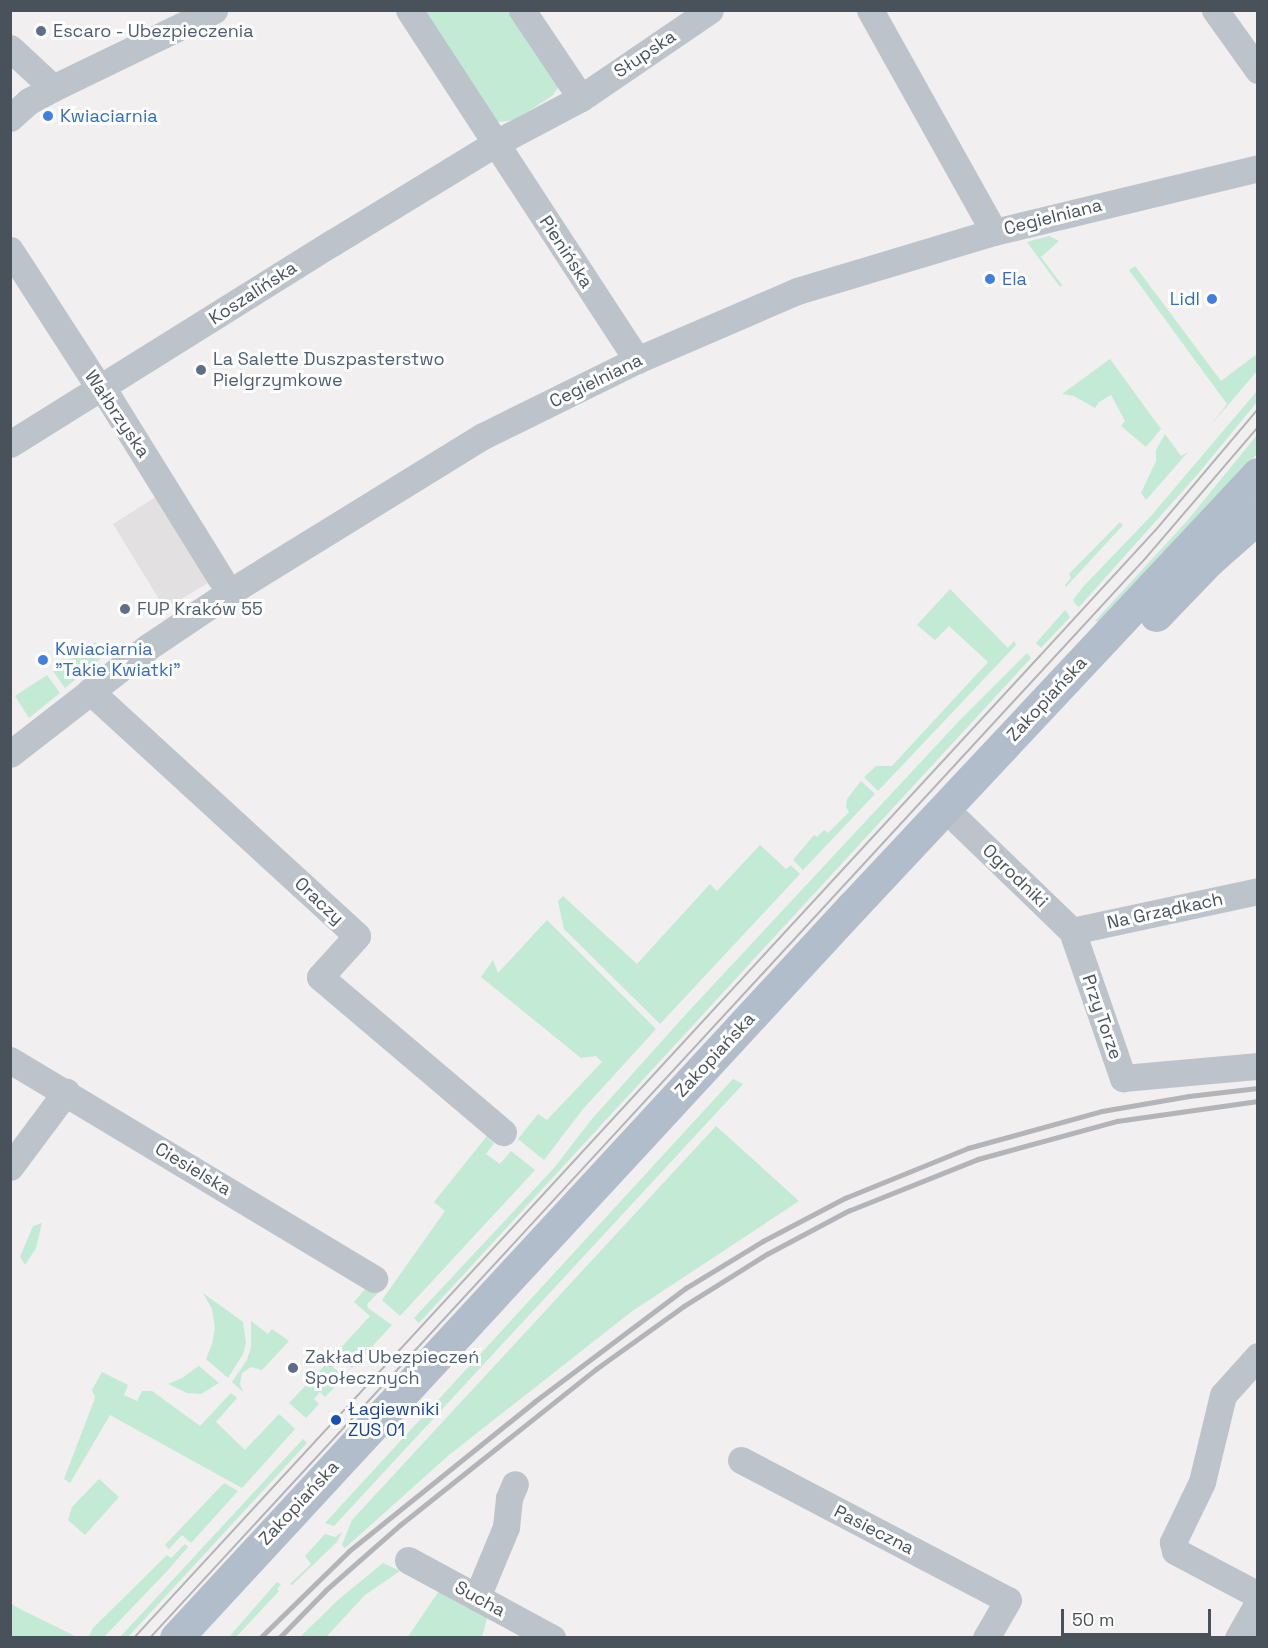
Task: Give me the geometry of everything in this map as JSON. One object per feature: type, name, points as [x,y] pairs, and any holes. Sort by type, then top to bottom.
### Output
[{"type":"main road","name":"Zakopiańska","points":[[176,1638],[828,933],[1257,474]]},
{"type":"main road","name":"Zakopiańska","points":[[204,1638],[958,821],[1209,560],[1257,517]]},
{"type":"street","name":"Pienińska","points":[[409,10],[637,360]]},
{"type":"street","points":[[522,10],[580,98]]},
{"type":"street","name":"Słupska","points":[[496,143],[580,98],[710,10]]},
{"type":"street","points":[[870,10],[994,232]]},
{"type":"street","points":[[1215,10],[1257,70]]},
{"type":"street","points":[[10,118],[29,101],[197,14]]},
{"type":"street","points":[[10,48],[53,88]]},
{"type":"street","name":"Koszalińska","points":[[10,444],[496,143]]},
{"type":"street","name":"Cegielniana","points":[[10,754],[148,647],[230,592],[483,436],[637,360],[797,291],[994,232],[1257,168]]},
{"type":"street","name":"Wałbrzyska","points":[[10,250],[100,389],[107,395],[221,579]]},
{"type":"street","name":"Oraczy","points":[[90,691],[357,936],[320,977],[503,1132]]},
{"type":"street","name":"Ogrodniki","points":[[958,821],[1072,931]]},
{"type":"street","name":"Na Grządkach","points":[[1072,931],[1257,891]]},
{"type":"street","name":"Przy Torze","points":[[1072,931],[1123,1078],[1257,1066]]},
{"type":"street","name":"Ciesielska","points":[[10,1060],[374,1279]]},
{"type":"street","points":[[10,1167],[66,1092]]},
{"type":"street","points":[[1257,1356],[1223,1395],[1202,1482],[1173,1542],[1175,1551],[1257,1595]]},
{"type":"street","name":"Pasieczna","points":[[741,1460],[1008,1600],[986,1638]]},
{"type":"street","points":[[477,1597],[506,1527],[509,1498],[515,1484]]},
{"type":"street","name":"Sucha","points":[[408,1560],[552,1638]]},
{"type":"street","points":[[1238,1638],[1257,1603]]},
{"type":"shaded area","points":[[162,493],[216,578],[165,609],[113,524]]},
{"type":"green space","points":[[421,11],[512,11],[559,84],[558,88],[552,96],[514,120],[499,122],[492,118]]},
{"type":"green space","points":[[1049,236],[1059,241],[1041,257],[1062,285],[1060,287],[1027,242]]},
{"type":"green space","points":[[1135,266],[1221,381],[1257,354],[1257,371],[1211,425],[1227,404],[1129,270]]},
{"type":"green space","points":[[1110,359],[1161,429],[1146,447],[1121,426],[1125,421],[1111,395],[1099,402],[1095,408],[1074,396],[1062,394]]},
{"type":"green space","points":[[1257,391],[1257,402],[1197,475],[1079,607],[1076,605],[1073,600],[1083,587],[1151,516]]},
{"type":"green space","points":[[1165,434],[1181,456],[1188,452],[1146,500],[1141,493],[1156,461],[1156,450]]},
{"type":"green space","points":[[1257,435],[1257,454],[1100,622],[1095,621],[1187,521]]},
{"type":"green space","points":[[1120,522],[1123,525],[1066,587],[1065,585],[1071,578],[1069,574]]},
{"type":"green space","points":[[950,589],[1008,648],[1014,641],[1016,645],[878,791],[864,777],[876,766],[892,766],[988,662],[949,626],[935,640],[917,625]]},
{"type":"green space","points":[[1065,610],[1070,617],[1041,648],[1036,643]]},
{"type":"green space","points":[[96,642],[105,655],[65,688],[53,671]]},
{"type":"green space","points":[[1027,653],[1031,658],[419,1323],[414,1318],[554,1168],[592,1119],[688,1012],[960,720]]},
{"type":"green space","points":[[47,675],[60,693],[29,718],[15,696]]},
{"type":"green space","points":[[861,781],[875,794],[803,870],[793,860],[814,835],[817,837],[824,830],[828,833],[849,812],[846,807],[847,799]]},
{"type":"green space","points":[[760,845],[786,869],[791,865],[800,874],[660,1024],[564,929],[558,901],[563,896],[637,964],[710,884],[717,891]]},
{"type":"green space","points":[[547,920],[656,1029],[583,1109],[544,1160],[518,1139],[538,1114],[547,1120],[602,1062],[596,1056],[581,1058],[481,977],[493,960],[498,973]]},
{"type":"green space","points":[[733,1079],[743,1084],[334,1526],[325,1523]]},
{"type":"green space","points":[[716,1126],[799,1201],[631,1312],[449,1455],[345,1548],[342,1545],[352,1520]]},
{"type":"green space","points":[[487,1136],[494,1143],[486,1154],[500,1164],[511,1151],[535,1170],[400,1316],[382,1300],[445,1211],[434,1202]]},
{"type":"green space","points":[[42,1223],[36,1248],[25,1265],[20,1257],[33,1226]]},
{"type":"green space","points":[[365,1289],[381,1290],[367,1304],[368,1308],[392,1325],[352,1368],[336,1353],[370,1316],[354,1302]]},
{"type":"green space","points":[[203,1293],[243,1322],[246,1343],[243,1354],[228,1378],[206,1359],[215,1328],[212,1309]]},
{"type":"green space","points":[[251,1321],[268,1334],[272,1329],[289,1341],[262,1370],[251,1367],[242,1373],[240,1384],[243,1392],[232,1382],[247,1360],[251,1347]]},
{"type":"green space","points":[[328,1362],[344,1377],[325,1397],[320,1392],[314,1399],[319,1404],[306,1418],[289,1403]]},
{"type":"green space","points":[[199,1366],[219,1383],[201,1394],[187,1393],[168,1384],[182,1378]]},
{"type":"green space","points":[[102,1372],[128,1385],[124,1395],[137,1401],[142,1391],[152,1391],[200,1426],[231,1393],[237,1398],[216,1422],[245,1450],[279,1414],[295,1429],[242,1488],[110,1415],[70,1483],[64,1479],[95,1398],[92,1390]]},
{"type":"green space","points":[[303,1439],[307,1443],[128,1637],[120,1637]]},
{"type":"green space","points":[[99,1479],[119,1497],[85,1535],[68,1520],[72,1507]]},
{"type":"green space","points":[[224,1483],[238,1491],[191,1543],[182,1535],[169,1549],[165,1545]]},
{"type":"green space","points":[[342,1532],[337,1542],[292,1585],[290,1584],[311,1564],[305,1556],[325,1534],[335,1537]]},
{"type":"green space","points":[[185,1544],[188,1547],[168,1570],[104,1637],[89,1636],[93,1628],[167,1555],[171,1558]]},
{"type":"green space","points":[[383,1563],[400,1571],[365,1595],[326,1637],[300,1637],[338,1600]]},
{"type":"green space","points":[[277,1582],[281,1585],[277,1589],[279,1591],[236,1637],[229,1637]]},
{"type":"green space","points":[[439,1591],[488,1615],[482,1637],[407,1638]]},
{"type":"green space","points":[[11,1604],[22,1610],[77,1637],[11,1637]]},
{"type":"tram line","points":[[134,1638],[1155,531],[1258,409]]},
{"type":"tram line","points":[[150,1638],[1145,559],[1258,427]]},
{"type":"railway","points":[[260,1638],[349,1551],[534,1402],[686,1288],[763,1241],[845,1198],[968,1148],[1102,1111],[1189,1096],[1258,1088]]},
{"type":"railway","points":[[279,1638],[326,1590],[400,1525],[596,1369],[684,1306],[767,1254],[848,1211],[978,1159],[1117,1121],[1258,1101]]},
{"type":"place","name":"Escaro - Ubezpieczenia","points":[[41,31]]},
{"type":"place","name":"Kwiaciarnia","points":[[48,116]]},
{"type":"place","name":"Ela","points":[[990,279]]},
{"type":"place","name":"Lidl","points":[[1212,299]]},
{"type":"place","name":"La Salette Duszpasterstwo Pielgrzymkowe","points":[[201,370]]},
{"type":"place","name":"FUP Kraków 55","points":[[125,609]]},
{"type":"place","name":"Kwiaciarnia \"Takie Kwiatki\"","points":[[43,660]]},
{"type":"place","name":"Zakład Ubezpieczeń Społecznych","points":[[293,1368]]},
{"type":"place","name":"Łagiewniki ZUS 01","points":[[336,1420]]}]
